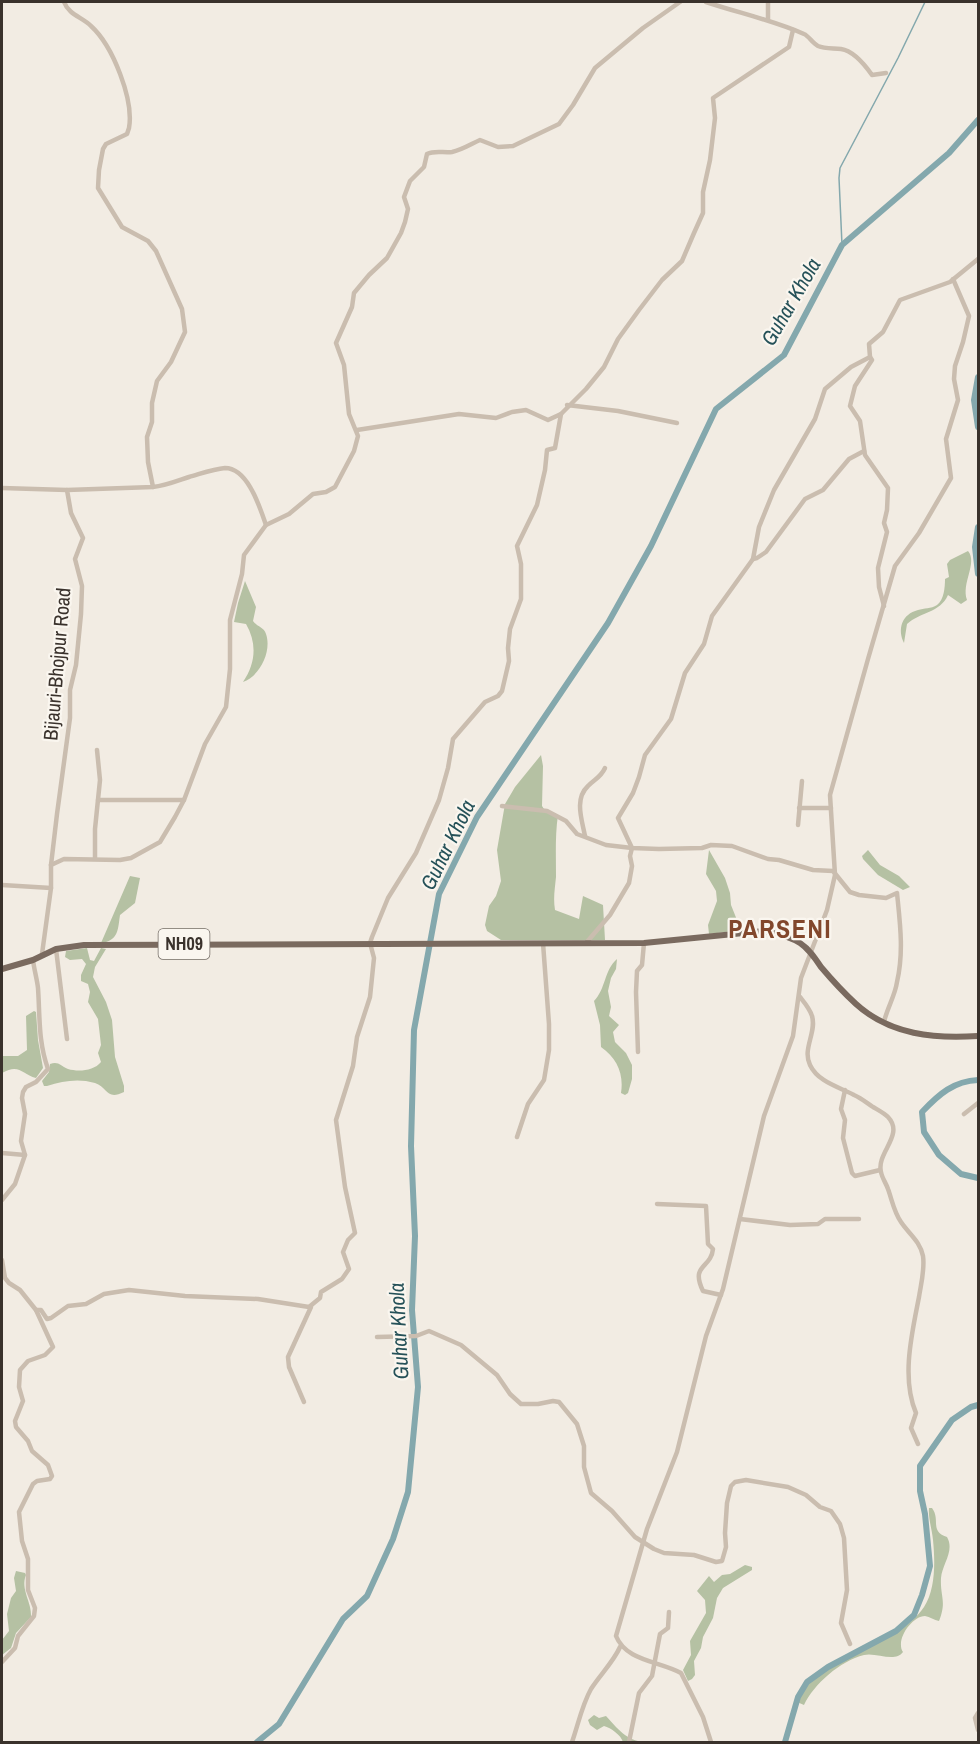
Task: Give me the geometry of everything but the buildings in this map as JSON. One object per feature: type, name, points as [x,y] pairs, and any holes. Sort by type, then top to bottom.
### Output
[{"type":"main road","name":"NH09","points":[[2,969],[33,960],[56,949],[84,945],[644,943],[765,932],[782,934],[800,943],[857,1005],[884,1022],[905,1032],[924,1035],[978,1036]]},
{"type":"street","points":[[64,2],[75,15],[92,26],[102,40],[120,72],[126,89],[128,134],[106,144],[100,154],[98,188],[122,227],[148,241],[156,251],[182,309],[185,332],[171,362],[157,381],[152,403],[152,422],[147,437],[153,486]]},
{"type":"street","points":[[51,865],[64,859],[120,860],[131,858],[160,842],[184,800],[205,744],[226,707],[230,669],[230,620],[242,574],[244,555],[266,525],[289,514],[313,494],[326,492],[335,487],[354,451],[358,436],[357,430],[349,414],[344,366],[336,343],[352,307],[354,293],[387,258],[401,233],[408,209],[404,197],[410,181],[424,167],[427,154],[433,151],[444,153],[456,151],[480,140],[498,147],[513,146],[559,124],[595,68],[643,28],[680,2]]},
{"type":"street","points":[[706,2],[806,34],[817,45],[829,49],[844,49],[863,62],[872,75],[886,73]]},
{"type":"street","points":[[768,2],[768,20]]},
{"type":"street","points":[[304,1402],[289,1367],[288,1357],[311,1307],[320,1298],[321,1292],[342,1279],[347,1270],[343,1252],[348,1240],[355,1233],[345,1187],[336,1120],[354,1066],[357,1037],[370,997],[374,958],[370,944],[388,898],[416,853],[439,800],[453,739],[485,702],[498,696],[502,691],[509,661],[510,629],[521,599],[521,564],[517,546],[537,505],[547,450],[555,448],[561,414],[567,405],[586,389],[603,367],[618,339],[639,310],[662,280],[682,261],[703,213],[703,192],[715,118],[713,98],[789,47],[793,30]]},
{"type":"street","points":[[884,606],[879,587],[878,568],[887,532],[884,524],[888,488],[864,451],[860,421],[850,406],[855,386],[872,360],[868,344],[883,332],[900,300],[950,282],[978,259]]},
{"type":"street","points":[[711,1743],[703,1717],[681,1673],[646,1661],[620,1647],[616,1636],[643,1543],[677,1452],[706,1336],[721,1295],[764,1116],[793,1036],[801,978],[827,910],[835,875],[830,795],[895,566],[919,533],[951,478],[946,440],[958,400],[954,379],[955,366],[969,316],[952,279]]},
{"type":"street","points":[[586,943],[610,915],[623,895],[633,866],[630,856],[632,848],[618,819],[639,777],[645,755],[671,719],[685,673],[704,644],[712,616],[753,559],[759,527],[774,490],[816,419],[825,389],[851,367],[870,357]]},
{"type":"street","points":[[567,405],[618,411],[677,423]]},
{"type":"street","points":[[357,430],[459,414],[496,418],[526,410],[548,420],[561,414]]},
{"type":"street","points":[[753,559],[766,552],[805,499],[823,490],[849,459],[864,451]]},
{"type":"street","points":[[2,488],[67,490],[162,486],[225,468],[236,471],[246,481],[266,525]]},
{"type":"street","name":"Bijauri-Bhojpur Road","points":[[42,954],[51,888],[51,865],[64,749],[70,718],[70,690],[76,665],[81,614],[82,586],[75,559],[83,538],[71,513],[67,490]]},
{"type":"street","points":[[95,858],[95,829],[100,780],[97,750]]},
{"type":"street","points":[[585,836],[579,804],[585,790],[602,775],[605,768]]},
{"type":"street","points":[[798,825],[801,781]]},
{"type":"street","points":[[98,800],[184,800]]},
{"type":"street","points":[[502,806],[547,811],[566,821],[577,834],[606,844],[632,848],[732,846],[768,859],[780,860],[813,870],[830,871],[841,879],[850,891],[859,895],[886,898],[897,893],[902,940],[897,982],[884,1022]]},
{"type":"street","points":[[800,808],[831,808]]},
{"type":"street","points":[[2,885],[51,888]]},
{"type":"street","points":[[517,1137],[528,1104],[543,1080],[549,1050],[543,943]]},
{"type":"street","points":[[638,1052],[637,971],[642,965],[644,943]]},
{"type":"street","points":[[56,949],[67,1039]]},
{"type":"street","points":[[2,1200],[19,1176],[25,1155],[21,1141],[25,1114],[23,1092],[48,1069],[39,1037],[38,987],[33,960]]},
{"type":"street","points":[[800,997],[813,1019],[808,1053],[810,1066],[820,1077],[887,1115],[893,1124],[893,1132],[888,1149],[881,1161],[880,1170],[894,1209],[902,1223],[918,1241],[923,1256],[923,1276],[913,1331],[909,1375],[911,1402],[916,1413],[911,1428],[918,1444]]},
{"type":"street","points":[[845,1090],[841,1109],[845,1120],[843,1138],[852,1173],[855,1176],[880,1170]]},
{"type":"street","points":[[964,1114],[978,1103]]},
{"type":"street","points":[[2,1153],[25,1155]]},
{"type":"street","points":[[657,1204],[706,1206],[708,1244],[714,1249],[712,1256],[699,1270],[698,1280],[703,1291],[721,1295]]},
{"type":"street","points":[[740,1219],[790,1225],[818,1224],[825,1219],[859,1219]]},
{"type":"street","points":[[2,1260],[3,1277],[20,1290],[36,1310],[53,1347],[45,1354],[28,1361],[20,1370],[23,1401],[15,1421],[16,1427],[28,1441],[32,1451],[51,1469],[52,1476],[50,1479],[33,1484],[19,1512],[22,1541],[28,1559],[28,1590],[34,1616],[18,1636],[15,1648],[2,1662]]},
{"type":"street","points":[[36,1310],[41,1310],[47,1319],[68,1306],[86,1304],[104,1294],[129,1290],[185,1296],[258,1299],[311,1307]]},
{"type":"street","points":[[377,1337],[416,1336],[429,1331],[461,1345],[497,1375],[510,1394],[521,1404],[559,1402],[577,1424],[584,1446],[584,1467],[591,1493],[643,1543],[664,1553],[694,1555],[716,1562],[722,1561],[726,1547],[725,1514],[731,1486],[735,1482],[754,1480],[788,1487],[806,1495],[820,1507],[831,1510],[840,1524],[844,1538],[847,1590],[841,1623],[850,1644]]},
{"type":"street","points":[[629,1743],[639,1693],[652,1676],[660,1634],[668,1628],[669,1612]]},
{"type":"street","points":[[572,1743],[588,1695],[620,1647]]},
{"type":"street","points":[[978,1713],[975,1718],[978,1730]]},
{"type":"green space","points":[[968,551],[971,561],[966,587],[967,600],[961,604],[948,595],[935,609],[907,624],[904,643],[901,632],[902,623],[913,612],[939,603],[944,593],[945,579],[949,577],[947,564],[950,560]]},
{"type":"green space","points":[[245,581],[256,607],[253,621],[265,632],[267,648],[259,669],[243,682],[254,653],[252,638],[246,624],[234,622]]},
{"type":"green space","points":[[541,755],[542,806],[558,815],[555,910],[579,919],[583,896],[603,905],[605,940],[501,940],[487,931],[485,925],[489,906],[496,896],[501,881],[497,850],[505,804],[515,787]]},
{"type":"green space","points":[[709,850],[725,878],[731,905],[741,930],[709,934],[708,925],[717,901],[716,891],[706,874]]},
{"type":"green space","points":[[868,850],[880,865],[899,876],[910,887],[903,890],[878,875],[863,859],[862,856]]},
{"type":"green space","points":[[130,876],[140,878],[135,903],[120,915],[114,937],[101,943]]},
{"type":"green space","points":[[87,948],[90,960],[94,961],[101,948],[106,949],[95,967],[93,977],[112,1020],[115,1057],[124,1086],[124,1092],[114,1095],[89,1081],[71,1081],[44,1086],[42,1081],[49,1072],[50,1064],[53,1063],[58,1063],[68,1069],[81,1070],[90,1069],[101,1062],[98,1053],[101,1045],[98,1019],[88,1002],[90,992],[88,984],[81,981],[86,964],[82,959],[70,960],[65,957],[66,951]]},
{"type":"green space","points":[[617,959],[608,991],[611,1007],[609,1016],[619,1025],[613,1032],[615,1042],[626,1053],[632,1065],[632,1079],[628,1093],[625,1095],[621,1093],[620,1073],[615,1061],[601,1047],[600,1025],[594,1001]]},
{"type":"green space","points":[[36,1012],[43,1068],[36,1078],[17,1069],[2,1073],[2,1056],[18,1056],[27,1050],[26,1016]]},
{"type":"green space","points":[[929,1508],[932,1508],[936,1517],[938,1532],[947,1537],[950,1547],[941,1578],[943,1604],[939,1621],[925,1616],[920,1617],[910,1624],[903,1635],[901,1647],[903,1652],[900,1655],[890,1657],[869,1654],[846,1662],[814,1689],[804,1705],[797,1702],[806,1685],[820,1672],[894,1633],[911,1622],[924,1607],[931,1592],[934,1574],[934,1548]]},
{"type":"green space","points":[[745,1565],[752,1567],[752,1570],[723,1588],[717,1598],[713,1618],[694,1661],[695,1675],[688,1681],[683,1670],[691,1655],[690,1641],[706,1613],[705,1600],[697,1591],[709,1576],[714,1582],[722,1575],[730,1574]]},
{"type":"green space","points":[[16,1571],[26,1575],[24,1585],[31,1617],[16,1633],[11,1648],[2,1655],[2,1640],[9,1631],[7,1614],[11,1598],[16,1591],[14,1578]]},
{"type":"green space","points":[[594,1715],[599,1718],[606,1716],[627,1736],[644,1742],[623,1742],[615,1732],[604,1726],[597,1730],[590,1725],[588,1720]]},
{"type":"waterway","points":[[842,245],[840,168],[925,2]]},
{"type":"waterway","name":"Guhar Khola","points":[[257,1742],[279,1724],[343,1619],[367,1596],[393,1539],[408,1492],[418,1387],[412,1310],[415,1236],[411,1146],[414,1030],[439,894],[477,817],[608,623],[651,546],[716,409],[784,355],[842,245],[949,153],[978,120]]},
{"type":"waterway","points":[[978,377],[974,400],[978,427]]},
{"type":"waterway","points":[[978,527],[975,547],[978,574]]},
{"type":"waterway","points":[[978,1080],[954,1086],[922,1112],[924,1132],[939,1155],[961,1174],[978,1178]]},
{"type":"waterway","points":[[785,1742],[798,1697],[807,1682],[828,1667],[896,1631],[914,1615],[930,1566],[925,1514],[920,1491],[920,1466],[952,1420],[978,1405]]},
{"type":"district","name":"PARSENI","points":[[780,929]]}]
